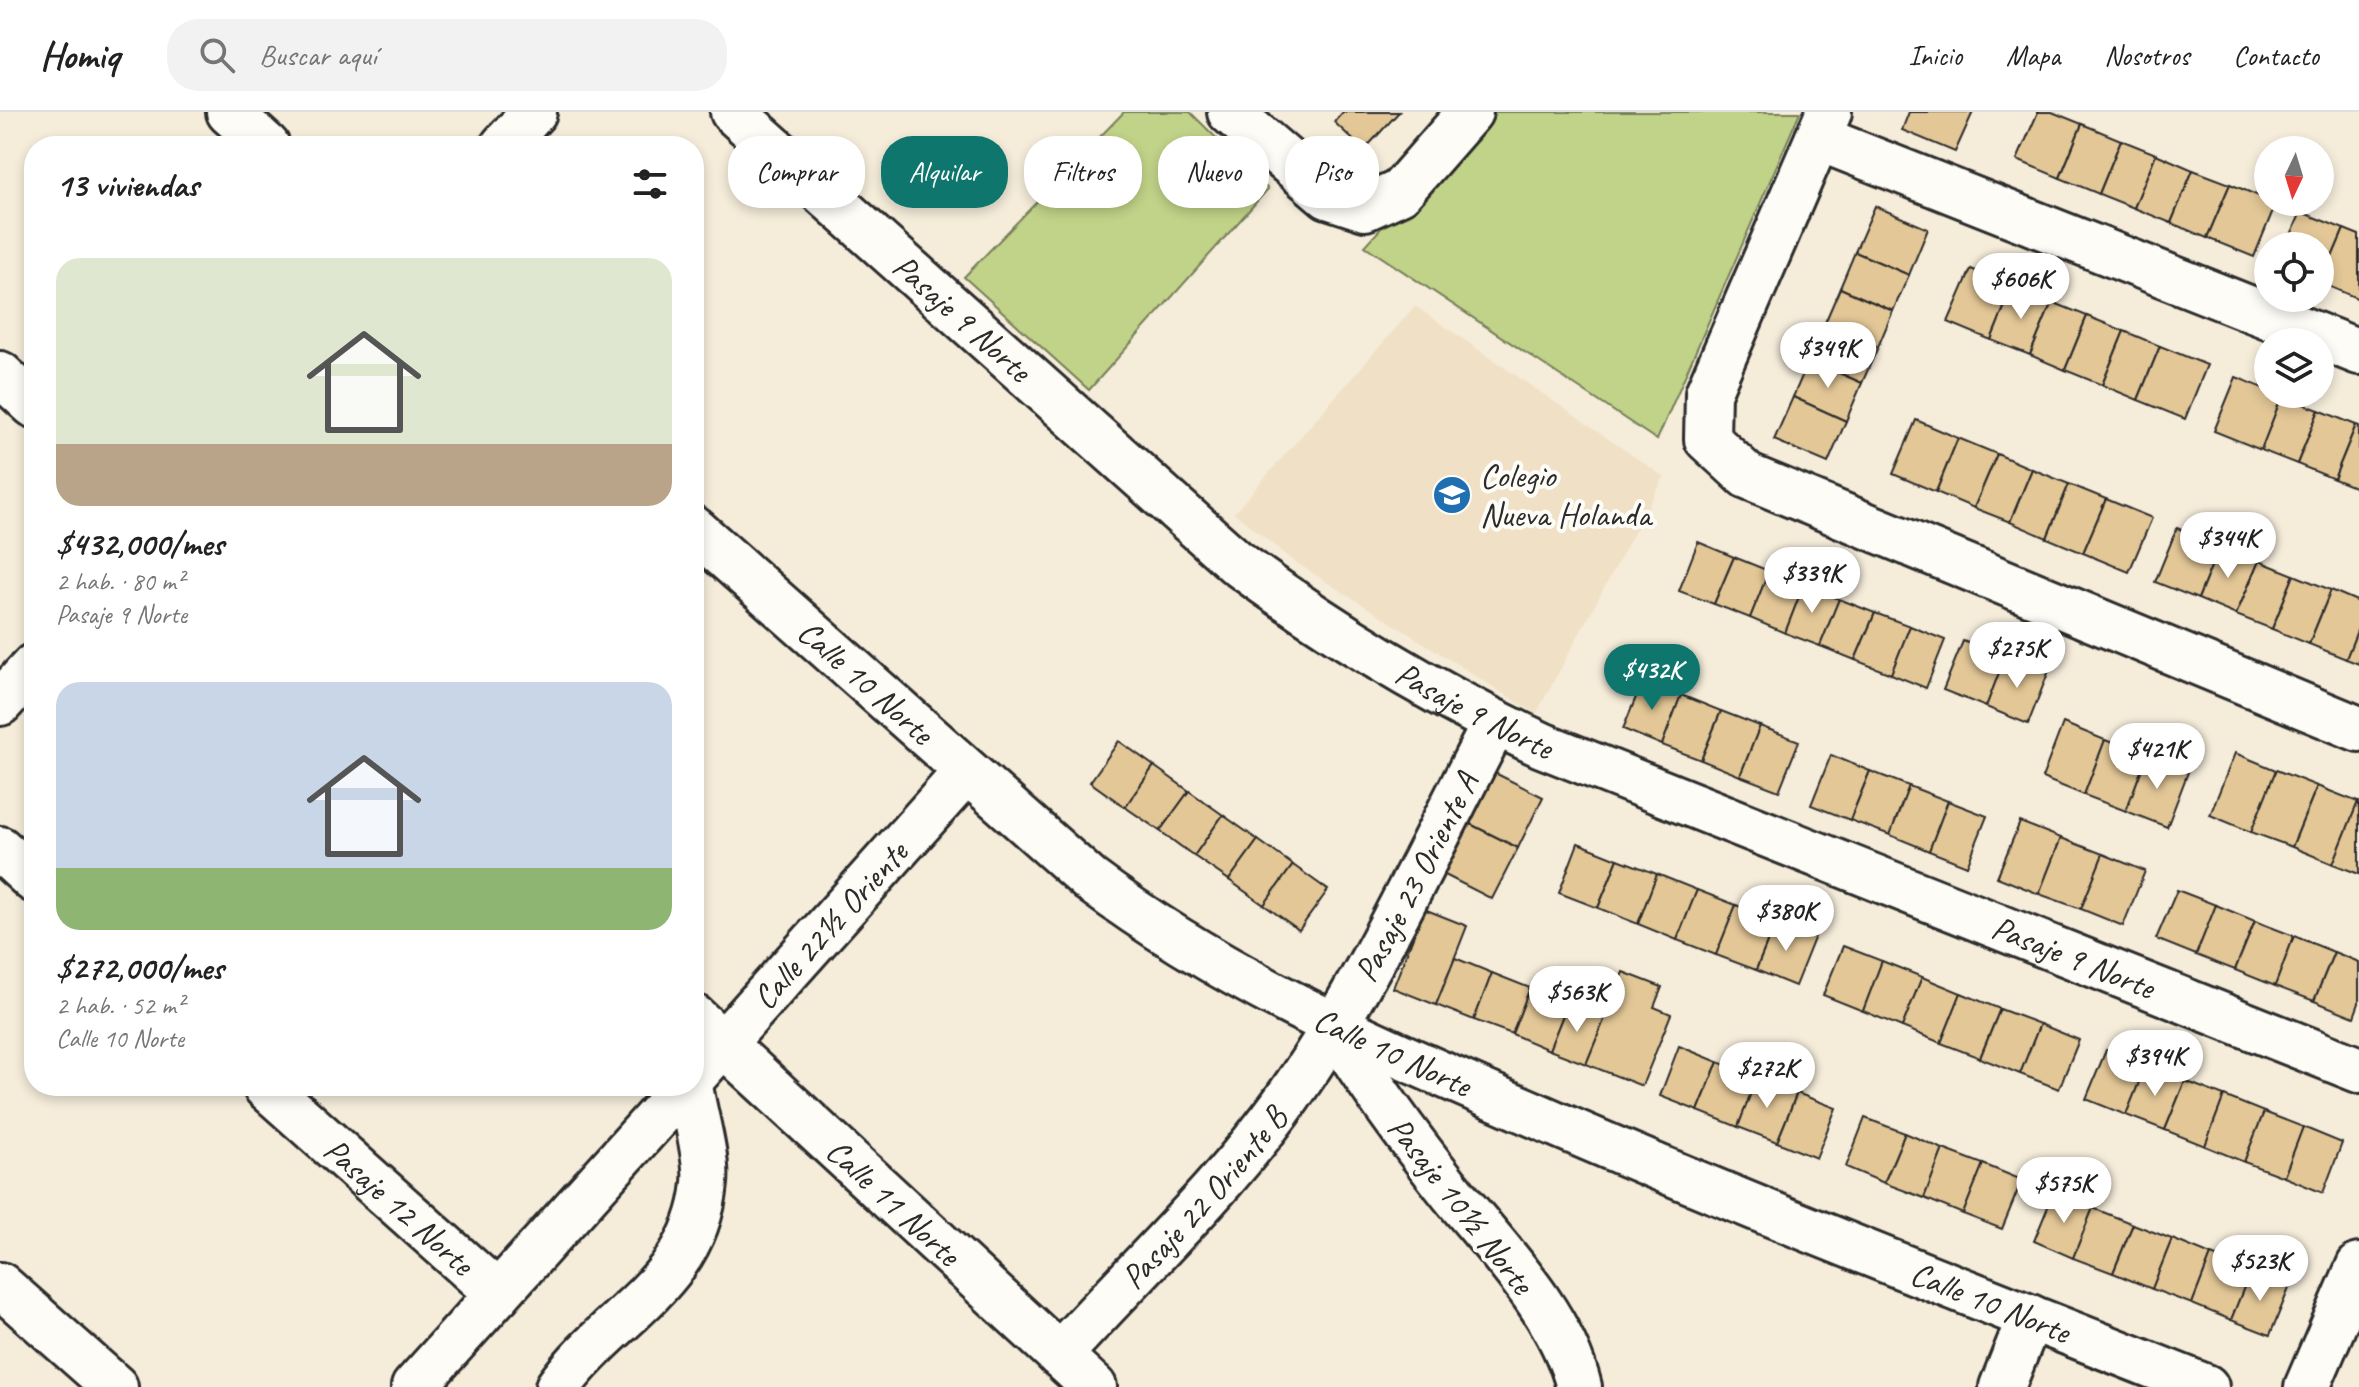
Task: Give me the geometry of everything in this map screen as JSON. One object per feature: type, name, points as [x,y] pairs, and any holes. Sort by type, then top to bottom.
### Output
[{"type":"street","points":[[229,112],[256,136]]},
{"type":"street","points":[[512,136],[534,112]]},
{"type":"street","name":"Pasaje 9 Norte","points":[[733,112],[1236,562],[1300,609],[1495,723],[1557,751],[2359,1070]]},
{"type":"street","points":[[1230,112],[1328,196],[1365,208],[1400,192],[1470,112]]},
{"type":"street","points":[[2359,352],[1824,125],[1708,393],[1707,439],[1747,476],[2359,729]]},
{"type":"street","points":[[0,374],[24,396]]},
{"type":"street","name":"Calle 10 Norte","points":[[704,538],[965,773],[1090,880],[1154,928],[1334,1027],[1737,1203],[2206,1387]]},
{"type":"street","points":[[0,703],[24,677]]},
{"type":"street","name":"Pasaje 23 Oriente A","points":[[1334,1027],[1495,723]]},
{"type":"street","name":"Calle 22½ Oriente","points":[[709,1030],[965,773]]},
{"type":"street","points":[[0,849],[24,871]]},
{"type":"street","name":"Pasaje 22 Oriente B","points":[[1059,1355],[1252,1144],[1334,1027]]},
{"type":"street","name":"Pasaje 10½ Norte","points":[[1334,1027],[1375,1095],[1520,1275],[1572,1360],[1579,1387]]},
{"type":"street","name":"Calle 11 Norte","points":[[709,1030],[1094,1387]]},
{"type":"street","name":"Pasaje 12 Norte","points":[[276,1096],[498,1294]]},
{"type":"street","points":[[414,1387],[678,1096]]},
{"type":"street","points":[[558,1387],[578,1359],[666,1279],[692,1235],[706,1182],[689,1096]]},
{"type":"street","points":[[2307,1387],[2359,1266]]},
{"type":"street","points":[[0,1285],[115,1387]]},
{"type":"street","points":[[2002,1387],[2030,1317]]},
{"type":"shaded area","name":"Colegio Nueva Holanda","points":[[1415,306],[1664,477],[1536,714],[1295,562],[1234,513]]},
{"type":"green space","points":[[1124,112],[1190,112],[1214,136],[1158,136],[1158,208],[1251,208],[1089,390],[964,277],[1031,208],[1142,208],[1142,136],[1101,136]]},
{"type":"green space","points":[[1486,112],[1800,112],[1657,440],[1365,246]]},
{"type":"building","points":[[1343,112],[1399,112],[1377,136],[1349,136],[1334,122]]},
{"type":"building","points":[[1909,112],[1973,112],[1955,152],[1902,130]]},
{"type":"building","points":[[2038,112],[2052,112],[2082,124],[2060,178],[2017,160]]},
{"type":"building","points":[[2082,124],[2121,140],[2099,194],[2060,178]]},
{"type":"building","points":[[2121,140],[2156,154],[2134,208],[2099,194]]},
{"type":"building","points":[[2156,154],[2193,170],[2171,223],[2134,208]]},
{"type":"building","points":[[2193,170],[2230,184],[2207,238],[2171,223]]},
{"type":"building","points":[[2230,184],[2254,194],[2254,216],[2271,216],[2264,232],[2254,232],[2254,257],[2207,238]]},
{"type":"building","points":[[1875,206],[1928,229],[1909,275],[1855,252]]},
{"type":"building","points":[[2299,216],[2311,216],[2344,229],[2334,252],[2334,232],[2292,232]]},
{"type":"building","points":[[2344,229],[2359,235],[2359,299],[2334,288],[2334,252]]},
{"type":"building","points":[[1855,252],[1909,275],[1893,311],[1840,288]]},
{"type":"building","points":[[1971,269],[2013,286],[1991,340],[1948,322]]},
{"type":"building","points":[[2013,286],[2052,302],[2030,355],[1991,340]]},
{"type":"building","points":[[1840,288],[1893,311],[1878,347],[1824,325]]},
{"type":"building","points":[[2052,302],[2087,316],[2065,370],[2030,355]]},
{"type":"building","points":[[2087,316],[2124,331],[2102,385],[2065,370]]},
{"type":"building","points":[[1824,325],[1878,347],[1862,383],[1809,360]]},
{"type":"building","points":[[2124,331],[2160,346],[2138,400],[2102,385]]},
{"type":"building","points":[[2160,346],[2207,365],[2185,419],[2138,400]]},
{"type":"building","points":[[1809,360],[1862,383],[1846,421],[1793,397]]},
{"type":"building","points":[[2236,377],[2254,384],[2254,408],[2277,408],[2261,450],[2214,431]]},
{"type":"building","points":[[1793,397],[1846,421],[1828,463],[1774,440]]},
{"type":"building","points":[[2277,408],[2319,410],[2297,464],[2261,450]]},
{"type":"building","points":[[2319,410],[2356,425],[2334,479],[2297,464]]},
{"type":"building","points":[[1916,420],[1958,438],[1936,492],[1893,474]]},
{"type":"building","points":[[2356,425],[2359,426],[2359,489],[2334,479]]},
{"type":"building","points":[[1958,438],[1997,454],[1974,508],[1936,492]]},
{"type":"building","points":[[1997,454],[2032,469],[2010,522],[1974,508]]},
{"type":"building","points":[[2032,469],[2069,484],[2047,538],[2010,522]]},
{"type":"building","points":[[2069,484],[2106,499],[2083,553],[2047,538]]},
{"type":"building","points":[[2106,499],[2152,518],[2129,572],[2083,553]]},
{"type":"building","points":[[2177,528],[2220,545],[2198,599],[2155,582]]},
{"type":"building","points":[[1698,542],[1734,557],[1714,604],[1679,591]]},
{"type":"building","points":[[2220,545],[2259,561],[2236,615],[2198,599]]},
{"type":"building","points":[[1734,557],[1769,571],[1750,618],[1714,604]]},
{"type":"building","points":[[2259,561],[2294,575],[2272,629],[2236,615]]},
{"type":"building","points":[[1769,571],[1804,584],[1785,633],[1750,618]]},
{"type":"building","points":[[2294,575],[2331,590],[2309,644],[2272,629]]},
{"type":"building","points":[[1804,584],[1839,599],[1820,646],[1785,633]]},
{"type":"building","points":[[2331,590],[2359,602],[2359,626],[2346,659],[2309,644]]},
{"type":"building","points":[[1839,599],[1875,613],[1855,660],[1820,646]]},
{"type":"building","points":[[1875,613],[1910,626],[1891,674],[1855,660]]},
{"type":"building","points":[[1910,626],[1945,640],[1926,688],[1891,674]]},
{"type":"building","points":[[2359,626],[2359,664],[2346,659]]},
{"type":"building","points":[[1963,641],[2005,657],[1986,707],[1943,690]]},
{"type":"building","points":[[2005,657],[2048,673],[2028,724],[1986,707]]},
{"type":"building","points":[[1643,680],[1681,695],[1662,745],[1623,729]]},
{"type":"building","points":[[1681,695],[1721,711],[1701,760],[1662,745]]},
{"type":"building","points":[[1721,711],[1760,726],[1740,776],[1701,760]]},
{"type":"building","points":[[2063,723],[2105,740],[2084,795],[2042,778]]},
{"type":"building","points":[[1760,726],[1799,741],[1779,791],[1740,776]]},
{"type":"building","points":[[2105,740],[2147,755],[2126,811],[2084,795]]},
{"type":"building","points":[[1119,741],[1154,766],[1125,807],[1090,782]]},
{"type":"building","points":[[2235,753],[2276,770],[2251,832],[2210,815]]},
{"type":"building","points":[[1831,755],[1870,771],[1850,820],[1811,805]]},
{"type":"building","points":[[2147,755],[2188,772],[2167,827],[2126,811]]},
{"type":"building","points":[[1154,766],[1189,791],[1160,831],[1125,807]]},
{"type":"building","points":[[2276,770],[2317,786],[2292,847],[2251,832]]},
{"type":"building","points":[[1870,771],[1909,786],[1890,835],[1850,820]]},
{"type":"building","points":[[1495,773],[1543,797],[1518,848],[1470,824]]},
{"type":"building","points":[[1909,786],[1948,801],[1929,851],[1890,835]]},
{"type":"building","points":[[2317,786],[2358,802],[2333,864],[2292,847]]},
{"type":"building","points":[[1189,791],[1223,815],[1194,856],[1160,831]]},
{"type":"building","points":[[1948,801],[1987,816],[1967,866],[1929,851]]},
{"type":"building","points":[[2359,802],[2359,874],[2333,864]]},
{"type":"building","points":[[1223,815],[1258,840],[1229,880],[1194,856]]},
{"type":"building","points":[[2020,822],[2061,838],[2039,894],[1997,877]]},
{"type":"building","points":[[1470,824],[1518,848],[1492,899],[1443,874]]},
{"type":"building","points":[[2061,838],[2103,854],[2081,909],[2039,894]]},
{"type":"building","points":[[1258,840],[1293,865],[1264,905],[1229,880]]},
{"type":"building","points":[[1578,843],[1618,859],[1598,908],[1559,893]]},
{"type":"building","points":[[2103,854],[2145,871],[2123,926],[2081,909]]},
{"type":"building","points":[[1618,859],[1657,874],[1638,924],[1598,908]]},
{"type":"building","points":[[1293,865],[1328,890],[1299,930],[1264,905]]},
{"type":"building","points":[[1657,874],[1697,890],[1677,940],[1638,924]]},
{"type":"building","points":[[1697,890],[1736,905],[1716,955],[1677,940]]},
{"type":"building","points":[[2177,890],[2216,905],[2196,955],[2156,939]]},
{"type":"building","points":[[1736,905],[1776,921],[1756,970],[1716,955]]},
{"type":"building","points":[[2216,905],[2255,921],[2235,970],[2196,955]]},
{"type":"building","points":[[1424,909],[1467,926],[1436,1005],[1393,988]]},
{"type":"building","points":[[1776,921],[1815,936],[1795,986],[1756,970]]},
{"type":"building","points":[[2255,921],[2294,936],[2275,986],[2235,970]]},
{"type":"building","points":[[2294,936],[2334,952],[2314,1001],[2275,986]]},
{"type":"building","points":[[1843,946],[1882,961],[1863,1011],[1823,995]]},
{"type":"building","points":[[2334,952],[2359,962],[2359,1003],[2354,1017],[2314,1001]]},
{"type":"building","points":[[1455,958],[1492,973],[1474,1020],[1436,1005]]},
{"type":"building","points":[[1882,961],[1922,977],[1902,1027],[1863,1011]]},
{"type":"building","points":[[1623,972],[1662,987],[1654,1007],[1671,1014],[1642,1086],[1586,1064]]},
{"type":"building","points":[[1492,973],[1530,988],[1512,1034],[1474,1020]]},
{"type":"building","points":[[1922,977],[1961,993],[1941,1043],[1902,1027]]},
{"type":"building","points":[[1530,988],[1568,1003],[1549,1050],[1512,1034]]},
{"type":"building","points":[[1961,993],[2000,1009],[1980,1058],[1941,1043]]},
{"type":"building","points":[[1568,1003],[1605,1018],[1586,1064],[1549,1050]]},
{"type":"building","points":[[2000,1009],[2040,1024],[2020,1074],[1980,1058]]},
{"type":"building","points":[[2040,1024],[2079,1040],[2059,1089],[2020,1074]]},
{"type":"building","points":[[1679,1046],[1718,1062],[1698,1111],[1660,1096]]},
{"type":"building","points":[[2106,1050],[2146,1065],[2126,1115],[2086,1099]]},
{"type":"building","points":[[1718,1062],[1757,1077],[1738,1127],[1698,1111]]},
{"type":"building","points":[[2146,1065],[2185,1081],[2165,1130],[2126,1115]]},
{"type":"building","points":[[1757,1077],[1797,1093],[1777,1142],[1738,1127]]},
{"type":"building","points":[[2185,1081],[2224,1096],[2205,1146],[2165,1130]]},
{"type":"building","points":[[1797,1093],[1836,1108],[1816,1158],[1777,1142]]},
{"type":"building","points":[[2224,1096],[2264,1112],[2244,1162],[2205,1146]]},
{"type":"building","points":[[2264,1112],[2303,1127],[2284,1177],[2244,1162]]},
{"type":"building","points":[[1865,1118],[1905,1133],[1884,1183],[1846,1167]]},
{"type":"building","points":[[2303,1127],[2342,1143],[2323,1193],[2284,1177]]},
{"type":"building","points":[[1905,1133],[1943,1149],[1924,1198],[1884,1183]]},
{"type":"building","points":[[1943,1149],[1983,1164],[1963,1214],[1924,1198]]},
{"type":"building","points":[[1983,1164],[2022,1180],[2002,1229],[1963,1214]]},
{"type":"building","points":[[2054,1192],[2093,1208],[2073,1258],[2034,1241]]},
{"type":"building","points":[[2093,1208],[2133,1224],[2113,1273],[2073,1258]]},
{"type":"building","points":[[2133,1224],[2172,1239],[2152,1289],[2113,1273]]},
{"type":"building","points":[[2172,1239],[2211,1255],[2192,1304],[2152,1289]]},
{"type":"building","points":[[2211,1255],[2251,1270],[2231,1320],[2192,1304]]},
{"type":"building","points":[[2251,1270],[2290,1286],[2270,1335],[2231,1320]]},
{"type":"place","name":"Colegio Nueva Holanda","points":[[1452,495]]}]
